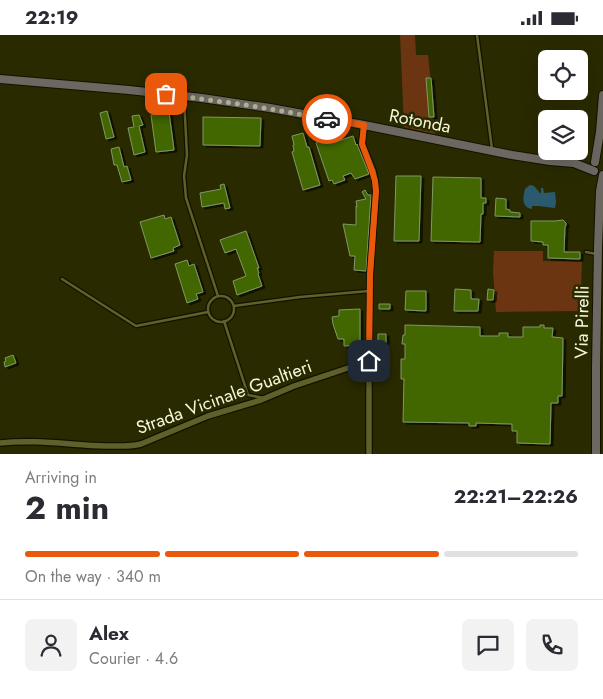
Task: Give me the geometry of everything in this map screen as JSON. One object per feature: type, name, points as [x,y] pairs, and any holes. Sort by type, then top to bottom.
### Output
[{"type":"main road","name":"Rotonda","points":[[0,79],[184,96],[364,125],[492,151],[598,168]]},
{"type":"main road","points":[[598,168],[603,95]]},
{"type":"main road","points":[[600,132],[603,153]]},
{"type":"main road","name":"Via Pirelli","points":[[596,454],[600,191],[598,168]]},
{"type":"street","points":[[364,125],[362,144],[375,181],[376,191],[370,275],[370,454]]},
{"type":"street","name":"Strada Vicinale Gualtieri","points":[[0,443],[134,446],[208,415],[266,398],[294,386],[369,361]]},
{"type":"lane","points":[[477,35],[492,151]]},
{"type":"lane","points":[[184,96],[187,155],[184,176],[186,198],[218,296]]},
{"type":"lane","points":[[586,252],[598,255]]},
{"type":"lane","points":[[62,279],[136,326],[208,312]]},
{"type":"lane","points":[[234,306],[300,297],[370,291]]},
{"type":"lane","points":[[218,296],[230,299],[234,306],[232,315],[224,321],[213,319],[208,312],[211,300],[218,296]]},
{"type":"lane","points":[[224,321],[248,395],[266,398]]},
{"type":"shaded area","points":[[400,35],[415,35],[416,55],[428,55],[435,134],[404,127]]},
{"type":"shaded area","points":[[494,251],[543,251],[543,261],[582,262],[580,311],[496,312],[493,272]]},
{"type":"water","points":[[530,185],[534,186],[540,193],[541,188],[543,188],[544,193],[555,192],[555,208],[532,206],[532,209],[528,208],[524,204],[523,198],[525,189]]},
{"type":"building","points":[[426,78],[431,78],[434,117],[429,117]]},
{"type":"building","points":[[107,111],[114,137],[106,139],[100,113]]},
{"type":"building","points":[[169,112],[174,150],[156,152],[151,115]]},
{"type":"building","points":[[139,115],[143,125],[139,126],[145,152],[134,155],[128,128],[134,127],[132,116]]},
{"type":"building","points":[[203,117],[261,118],[260,146],[203,145]]},
{"type":"building","points":[[326,127],[330,138],[333,137],[335,142],[353,136],[369,174],[355,179],[351,173],[343,176],[345,180],[334,184],[332,180],[329,181],[314,132]]},
{"type":"building","points":[[303,133],[320,185],[303,190],[292,152],[294,151],[294,145],[292,136]]},
{"type":"building","points":[[119,147],[124,167],[127,166],[131,180],[122,182],[117,165],[114,165],[111,149]]},
{"type":"building","points":[[396,176],[421,176],[419,241],[394,241]]},
{"type":"building","points":[[433,177],[481,178],[481,198],[486,198],[486,203],[483,203],[483,214],[481,214],[480,242],[431,241]]},
{"type":"building","points":[[224,184],[230,208],[225,209],[224,203],[202,207],[200,193],[221,189],[220,185]]},
{"type":"building","points":[[365,190],[368,195],[371,195],[366,271],[354,270],[355,256],[350,256],[343,224],[356,225],[356,201],[366,199],[362,192]]},
{"type":"building","points":[[496,198],[506,199],[506,209],[510,210],[510,212],[520,213],[520,217],[495,216]]},
{"type":"building","points":[[164,215],[165,219],[171,217],[180,245],[173,248],[174,251],[151,258],[140,222]]},
{"type":"building","points":[[563,220],[566,223],[564,252],[580,252],[580,259],[548,258],[548,245],[543,245],[543,242],[531,241],[531,221]]},
{"type":"building","points":[[246,231],[259,268],[257,268],[262,286],[237,295],[233,281],[246,276],[236,249],[225,253],[220,240]]},
{"type":"building","points":[[187,260],[189,266],[194,264],[203,292],[196,294],[198,299],[187,303],[175,264]]},
{"type":"building","points":[[455,289],[471,290],[471,299],[479,299],[478,311],[454,311]]},
{"type":"building","points":[[488,289],[494,290],[493,300],[487,300]]},
{"type":"building","points":[[406,291],[426,291],[426,311],[405,310]]},
{"type":"building","points":[[379,304],[390,304],[390,309],[379,309]]},
{"type":"building","points":[[360,309],[360,345],[344,346],[344,339],[338,339],[332,317],[339,316],[339,310]]},
{"type":"building","points":[[405,325],[480,327],[480,336],[499,336],[499,333],[508,333],[508,337],[523,337],[523,327],[540,327],[540,325],[544,325],[544,328],[553,328],[552,337],[563,338],[562,396],[558,396],[558,403],[551,403],[550,444],[517,443],[517,431],[512,431],[512,424],[476,423],[476,426],[469,426],[469,423],[403,422],[404,379],[401,379],[401,359],[405,359],[405,344],[402,344],[403,335],[405,335]]},
{"type":"building","points":[[378,334],[386,334],[386,343],[378,343]]},
{"type":"building","points":[[13,355],[16,363],[5,367],[5,358]]},
{"type":"way so far","points":[[166,94],[202,98],[327,119]]},
{"type":"route","points":[[327,119],[364,125],[362,144],[375,181],[376,191],[370,275],[369,361]]}]
